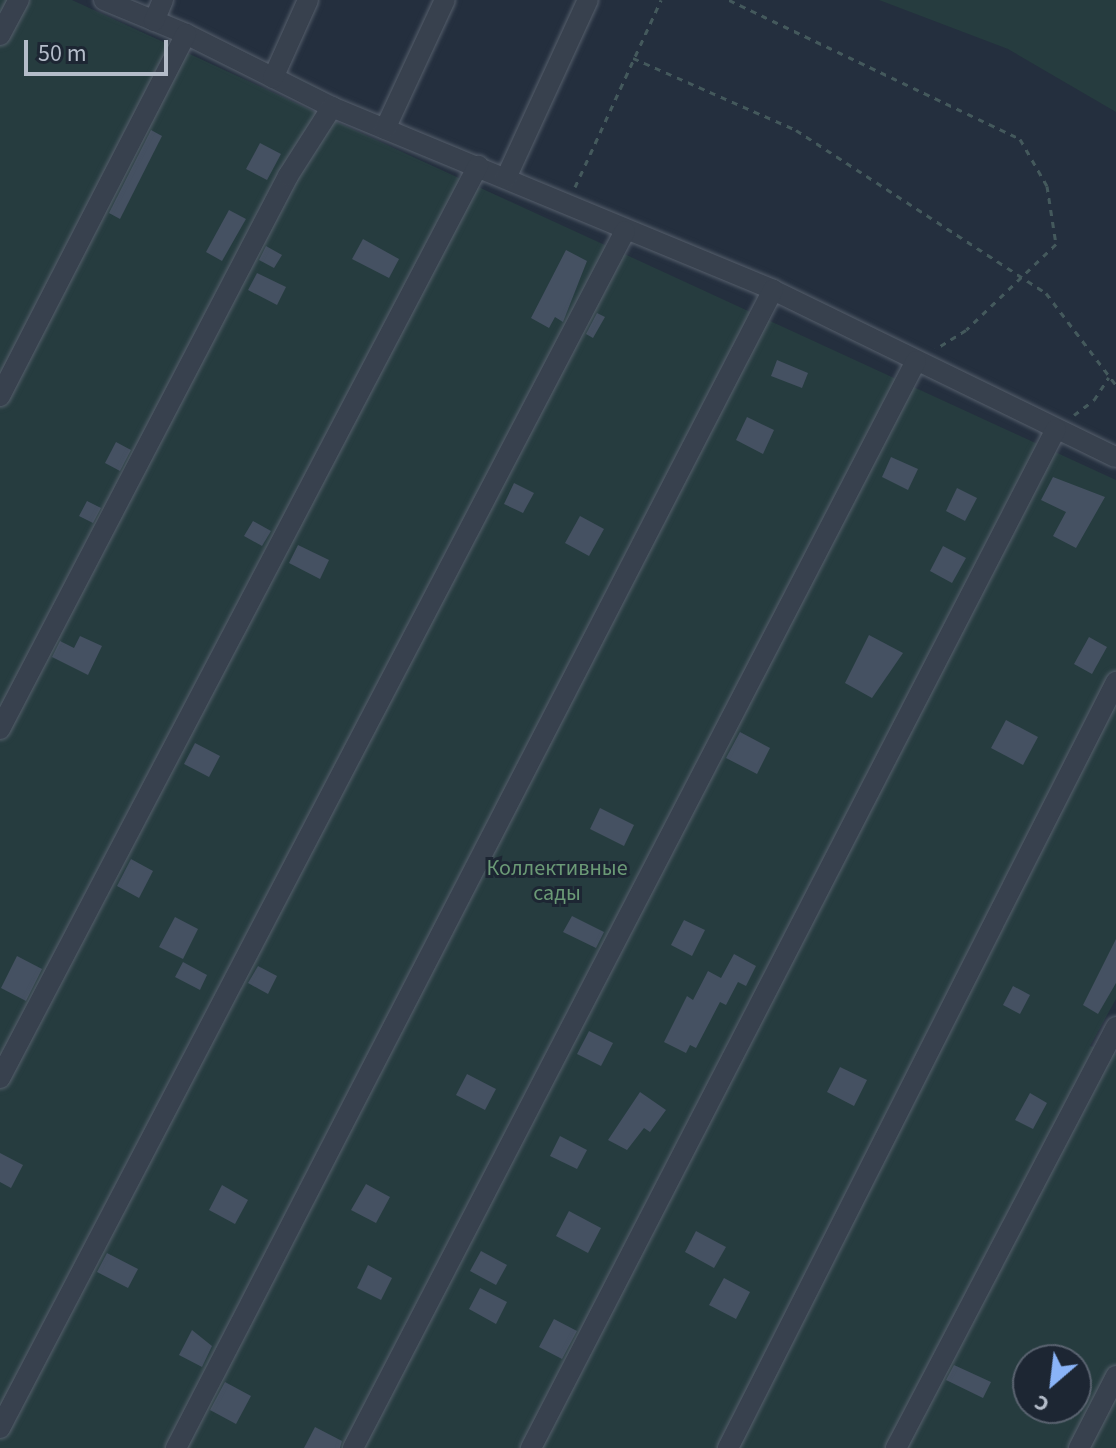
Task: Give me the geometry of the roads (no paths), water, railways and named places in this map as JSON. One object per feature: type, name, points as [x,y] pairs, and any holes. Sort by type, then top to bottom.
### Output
[{"type":"street","points":[[0,35],[19,0]]},
{"type":"street","points":[[104,0],[186,34],[332,107],[773,290],[1116,457]]},
{"type":"street","points":[[154,21],[163,0]]},
{"type":"street","points":[[273,78],[308,0]]},
{"type":"street","points":[[385,129],[445,0]]},
{"type":"street","points":[[506,178],[588,0]]},
{"type":"street","points":[[0,396],[186,34]]},
{"type":"street","points":[[0,729],[288,176],[332,107]]},
{"type":"street","points":[[0,1078],[478,166]]},
{"type":"street","points":[[0,1428],[625,231]]},
{"type":"street","points":[[176,1448],[773,290]]},
{"type":"street","points":[[353,1448],[916,361]]},
{"type":"street","points":[[531,1448],[1056,429]]},
{"type":"street","points":[[728,1448],[1116,682]]},
{"type":"street","points":[[896,1448],[1116,1027]]},
{"type":"street","points":[[1079,1448],[1116,1376]]},
{"type":"park label","name":"Коллективные сады","points":[[557,880]]}]
